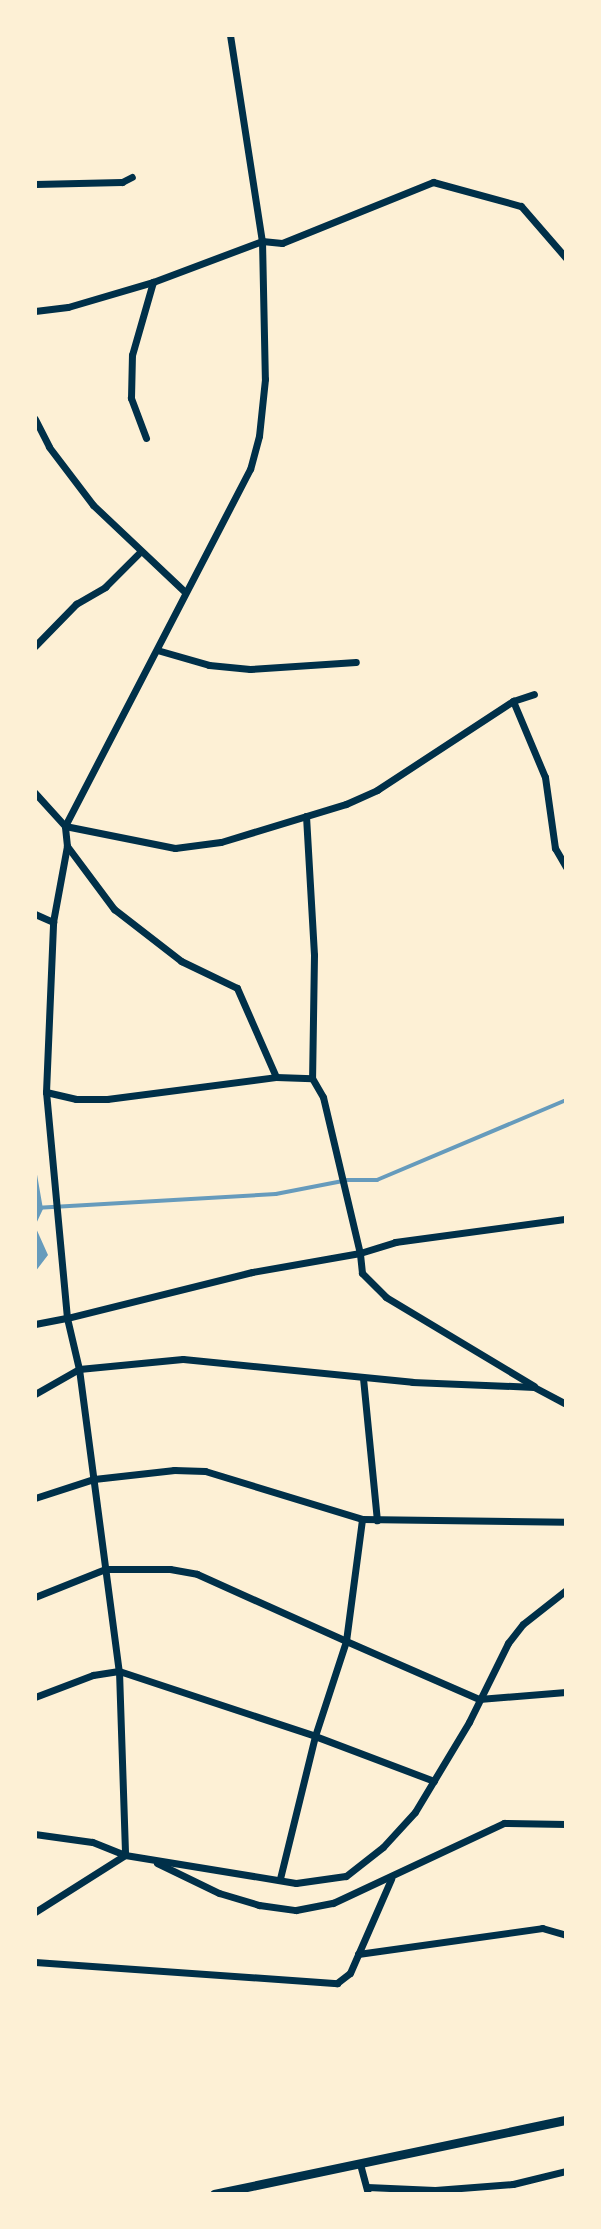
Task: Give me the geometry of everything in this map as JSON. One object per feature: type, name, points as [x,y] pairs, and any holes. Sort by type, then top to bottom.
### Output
[{"type":"street","points":[[125,1855],[119,1671],[79,1369],[67,1318],[46,1092],[53,922],[67,846],[65,826],[256,453],[267,342],[262,241],[230,35]]},
{"type":"street","points":[[35,184],[122,181],[132,177]]},
{"type":"street","points":[[35,311],[68,307],[153,282],[262,241],[282,243],[432,182],[521,206],[566,258]]},
{"type":"street","points":[[146,438],[131,398],[132,355],[153,282]]},
{"type":"street","points":[[35,419],[49,447],[93,505],[184,591]]},
{"type":"street","points":[[35,646],[76,604],[105,587],[140,552]]},
{"type":"street","points":[[157,650],[209,665],[250,669],[356,662]]},
{"type":"street","points":[[35,793],[65,826],[175,848],[220,842],[306,816],[377,790],[513,701],[534,694]]},
{"type":"street","points":[[513,701],[545,777],[555,848],[566,867]]},
{"type":"street","points":[[306,816],[314,955],[312,1078],[323,1097],[360,1253],[362,1273],[386,1297],[566,1404]]},
{"type":"street","points":[[67,846],[114,909],[181,961],[237,988],[276,1077]]},
{"type":"street","points":[[35,914],[53,922]]},
{"type":"street","points":[[46,1092],[76,1099],[107,1099],[276,1077],[312,1078]]},
{"type":"street","points":[[35,1324],[252,1272],[360,1253],[395,1242],[566,1219]]},
{"type":"street","points":[[35,1394],[79,1369],[183,1359],[363,1378],[534,1387]]},
{"type":"street","points":[[363,1378],[377,1520]]},
{"type":"street","points":[[35,1498],[94,1479],[174,1470],[205,1471],[362,1519],[566,1522]]},
{"type":"street","points":[[280,1879],[315,1736],[346,1641],[362,1519]]},
{"type":"street","points":[[35,1597],[105,1569],[170,1569],[197,1574],[479,1699],[566,1692]]},
{"type":"street","points":[[35,1834],[92,1842],[125,1855],[152,1861],[280,1879],[324,1882],[346,1876],[383,1847],[415,1812],[523,1623],[566,1590]]},
{"type":"street","points":[[35,1697],[93,1675],[119,1671],[315,1736],[434,1781]]},
{"type":"street","points":[[152,1861],[219,1893],[259,1905],[296,1910],[333,1903],[504,1823],[566,1824]]},
{"type":"street","points":[[35,1912],[125,1855]]},
{"type":"street","points":[[35,1962],[328,1984],[344,1980],[391,1878]]},
{"type":"street","points":[[358,1954],[542,1928],[566,1935]]},
{"type":"street","points":[[214,2194],[566,2120]]},
{"type":"street","points":[[360,2164],[367,2191],[435,2190],[513,2184],[566,2171]]},
{"type":"water","points":[[35,1163],[43,1209],[35,1226]]},
{"type":"water","points":[[35,1226],[48,1255],[35,1272]]},
{"type":"waterway","points":[[35,1208],[276,1194],[348,1180],[377,1180],[566,1100]]}]
